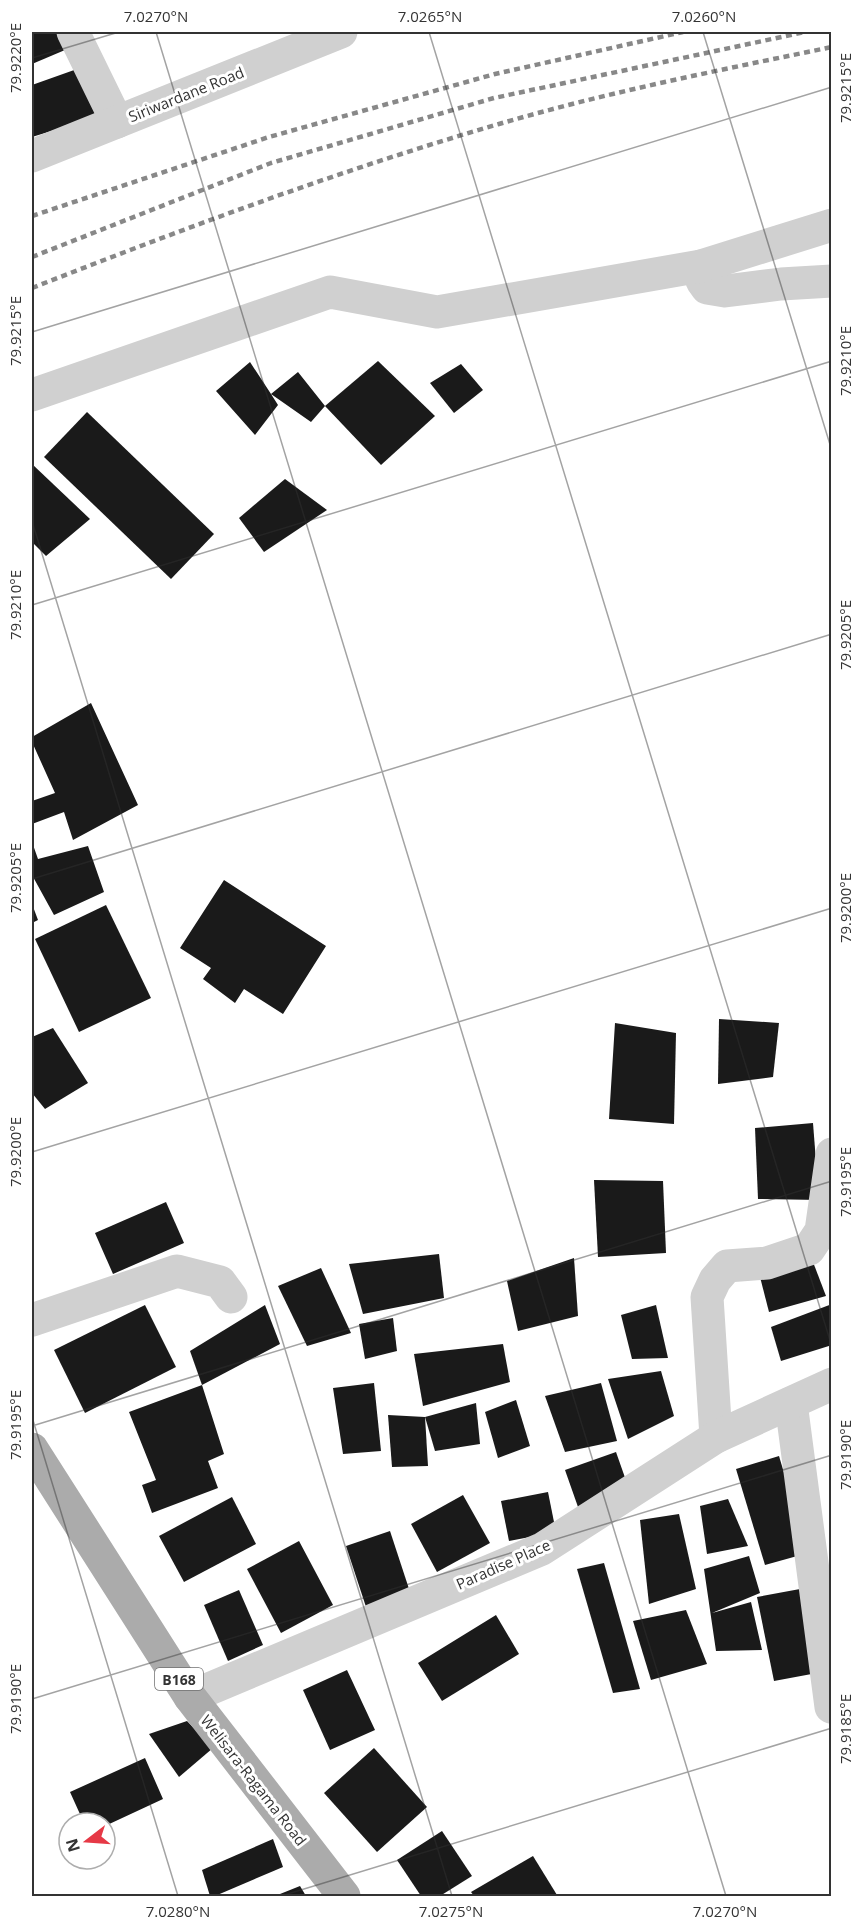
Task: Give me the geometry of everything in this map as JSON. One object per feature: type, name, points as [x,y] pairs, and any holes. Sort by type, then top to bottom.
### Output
[{"type":"main road","name":"Welisara-Ragama Road","points":[[32,1449],[190,1697],[344,1896]]},
{"type":"street","points":[[73,32],[117,122]]},
{"type":"street","name":"Siriwardane Road","points":[[32,156],[341,32]]},
{"type":"street","points":[[32,395],[330,292],[437,312],[701,266],[831,225]]},
{"type":"street","points":[[701,266],[702,281],[707,288],[725,291],[831,281]]},
{"type":"street","points":[[716,1437],[707,1298],[715,1280],[727,1266],[767,1263],[809,1249],[821,1231],[831,1154]]},
{"type":"street","points":[[32,1320],[177,1271],[220,1282],[231,1297]]},
{"type":"street","name":"Paradise Place","points":[[190,1697],[542,1549],[716,1437],[831,1384]]},
{"type":"street","points":[[790,1403],[831,1707]]},
{"type":"building","points":[[32,32],[58,32],[65,50],[32,64]]},
{"type":"building","points":[[77,69],[97,117],[32,137],[32,85]]},
{"type":"building","points":[[378,361],[435,416],[381,465],[325,406]]},
{"type":"building","points":[[250,362],[278,405],[255,435],[216,391]]},
{"type":"building","points":[[461,364],[483,390],[454,413],[430,383]]},
{"type":"building","points":[[298,372],[325,406],[311,422],[271,394]]},
{"type":"building","points":[[87,412],[214,534],[171,579],[44,457]]},
{"type":"building","points":[[32,464],[90,519],[46,556],[32,542]]},
{"type":"building","points":[[285,479],[327,510],[264,552],[239,518]]},
{"type":"building","points":[[91,703],[138,805],[73,840],[64,812],[32,824],[32,801],[55,793],[32,742],[32,737]]},
{"type":"building","points":[[32,842],[38,859],[88,846],[104,892],[54,915],[32,875]]},
{"type":"building","points":[[224,880],[326,946],[283,1014],[244,989],[235,1003],[203,979],[211,968],[180,948]]},
{"type":"building","points":[[32,904],[38,920],[32,923]]},
{"type":"building","points":[[106,905],[151,998],[79,1032],[35,939]]},
{"type":"building","points":[[719,1019],[779,1023],[773,1077],[718,1084]]},
{"type":"building","points":[[615,1023],[676,1033],[674,1124],[609,1119]]},
{"type":"building","points":[[53,1028],[88,1083],[45,1109],[32,1093],[32,1037]]},
{"type":"building","points":[[813,1123],[819,1200],[758,1199],[755,1128]]},
{"type":"building","points":[[594,1180],[663,1181],[666,1253],[598,1257]]},
{"type":"building","points":[[166,1202],[184,1243],[113,1274],[95,1233]]},
{"type":"building","points":[[439,1254],[444,1298],[363,1314],[349,1264]]},
{"type":"building","points":[[574,1258],[578,1316],[518,1331],[507,1281]]},
{"type":"building","points":[[813,1262],[826,1296],[769,1312],[760,1277]]},
{"type":"building","points":[[321,1268],[351,1333],[307,1346],[278,1286]]},
{"type":"building","points":[[832,1304],[832,1345],[781,1361],[771,1327]]},
{"type":"building","points":[[145,1305],[176,1367],[85,1413],[54,1350]]},
{"type":"building","points":[[265,1305],[280,1344],[202,1385],[190,1351]]},
{"type":"building","points":[[656,1305],[668,1358],[632,1359],[621,1315]]},
{"type":"building","points":[[393,1318],[397,1351],[365,1359],[359,1324]]},
{"type":"building","points":[[503,1344],[510,1382],[423,1406],[414,1354]]},
{"type":"building","points":[[661,1371],[674,1416],[628,1439],[608,1379]]},
{"type":"building","points":[[374,1383],[381,1451],[343,1454],[333,1388]]},
{"type":"building","points":[[601,1383],[617,1441],[565,1452],[545,1396]]},
{"type":"building","points":[[202,1385],[224,1454],[208,1461],[218,1488],[152,1513],[142,1485],[156,1480],[129,1412]]},
{"type":"building","points":[[516,1400],[530,1446],[498,1458],[485,1412]]},
{"type":"building","points":[[476,1403],[480,1444],[435,1451],[425,1417]]},
{"type":"building","points":[[388,1415],[425,1417],[428,1466],[392,1467]]},
{"type":"building","points":[[616,1452],[629,1489],[578,1507],[565,1470]]},
{"type":"building","points":[[779,1456],[808,1553],[765,1565],[736,1469]]},
{"type":"building","points":[[548,1492],[556,1532],[509,1541],[501,1501]]},
{"type":"building","points":[[463,1495],[490,1543],[437,1572],[411,1524]]},
{"type":"building","points":[[232,1497],[256,1544],[184,1582],[159,1536]]},
{"type":"building","points":[[728,1499],[748,1546],[707,1554],[700,1506]]},
{"type":"building","points":[[679,1514],[696,1589],[649,1604],[640,1520]]},
{"type":"building","points":[[390,1531],[411,1595],[367,1610],[346,1546]]},
{"type":"building","points":[[299,1541],[333,1605],[281,1633],[247,1569]]},
{"type":"building","points":[[749,1556],[760,1593],[712,1613],[751,1602],[762,1650],[716,1651],[704,1569]]},
{"type":"building","points":[[604,1563],[640,1689],[613,1693],[577,1569]]},
{"type":"building","points":[[800,1589],[817,1673],[774,1681],[757,1597]]},
{"type":"building","points":[[239,1590],[263,1645],[228,1661],[204,1605]]},
{"type":"building","points":[[686,1610],[707,1664],[651,1680],[633,1621]]},
{"type":"building","points":[[496,1615],[519,1654],[442,1701],[418,1663]]},
{"type":"building","points":[[347,1670],[375,1730],[330,1750],[303,1690]]},
{"type":"building","points":[[187,1721],[213,1748],[179,1777],[149,1734]]},
{"type":"building","points":[[374,1748],[427,1807],[377,1852],[324,1793]]},
{"type":"building","points":[[145,1758],[163,1799],[117,1820],[117,1811],[79,1811],[70,1792]]},
{"type":"building","points":[[442,1831],[472,1876],[440,1896],[421,1896],[397,1860]]},
{"type":"building","points":[[273,1839],[283,1867],[215,1896],[210,1896],[202,1870]]},
{"type":"building","points":[[533,1856],[557,1895],[474,1896],[471,1892]]},
{"type":"building","points":[[300,1886],[306,1896],[275,1896]]},
{"type":"railway","points":[[32,216],[269,137],[495,74],[683,32]]},
{"type":"railway","points":[[32,257],[271,163],[494,98],[805,32]]},
{"type":"railway","points":[[32,288],[264,201],[440,142],[540,112],[706,73],[832,47]]}]
